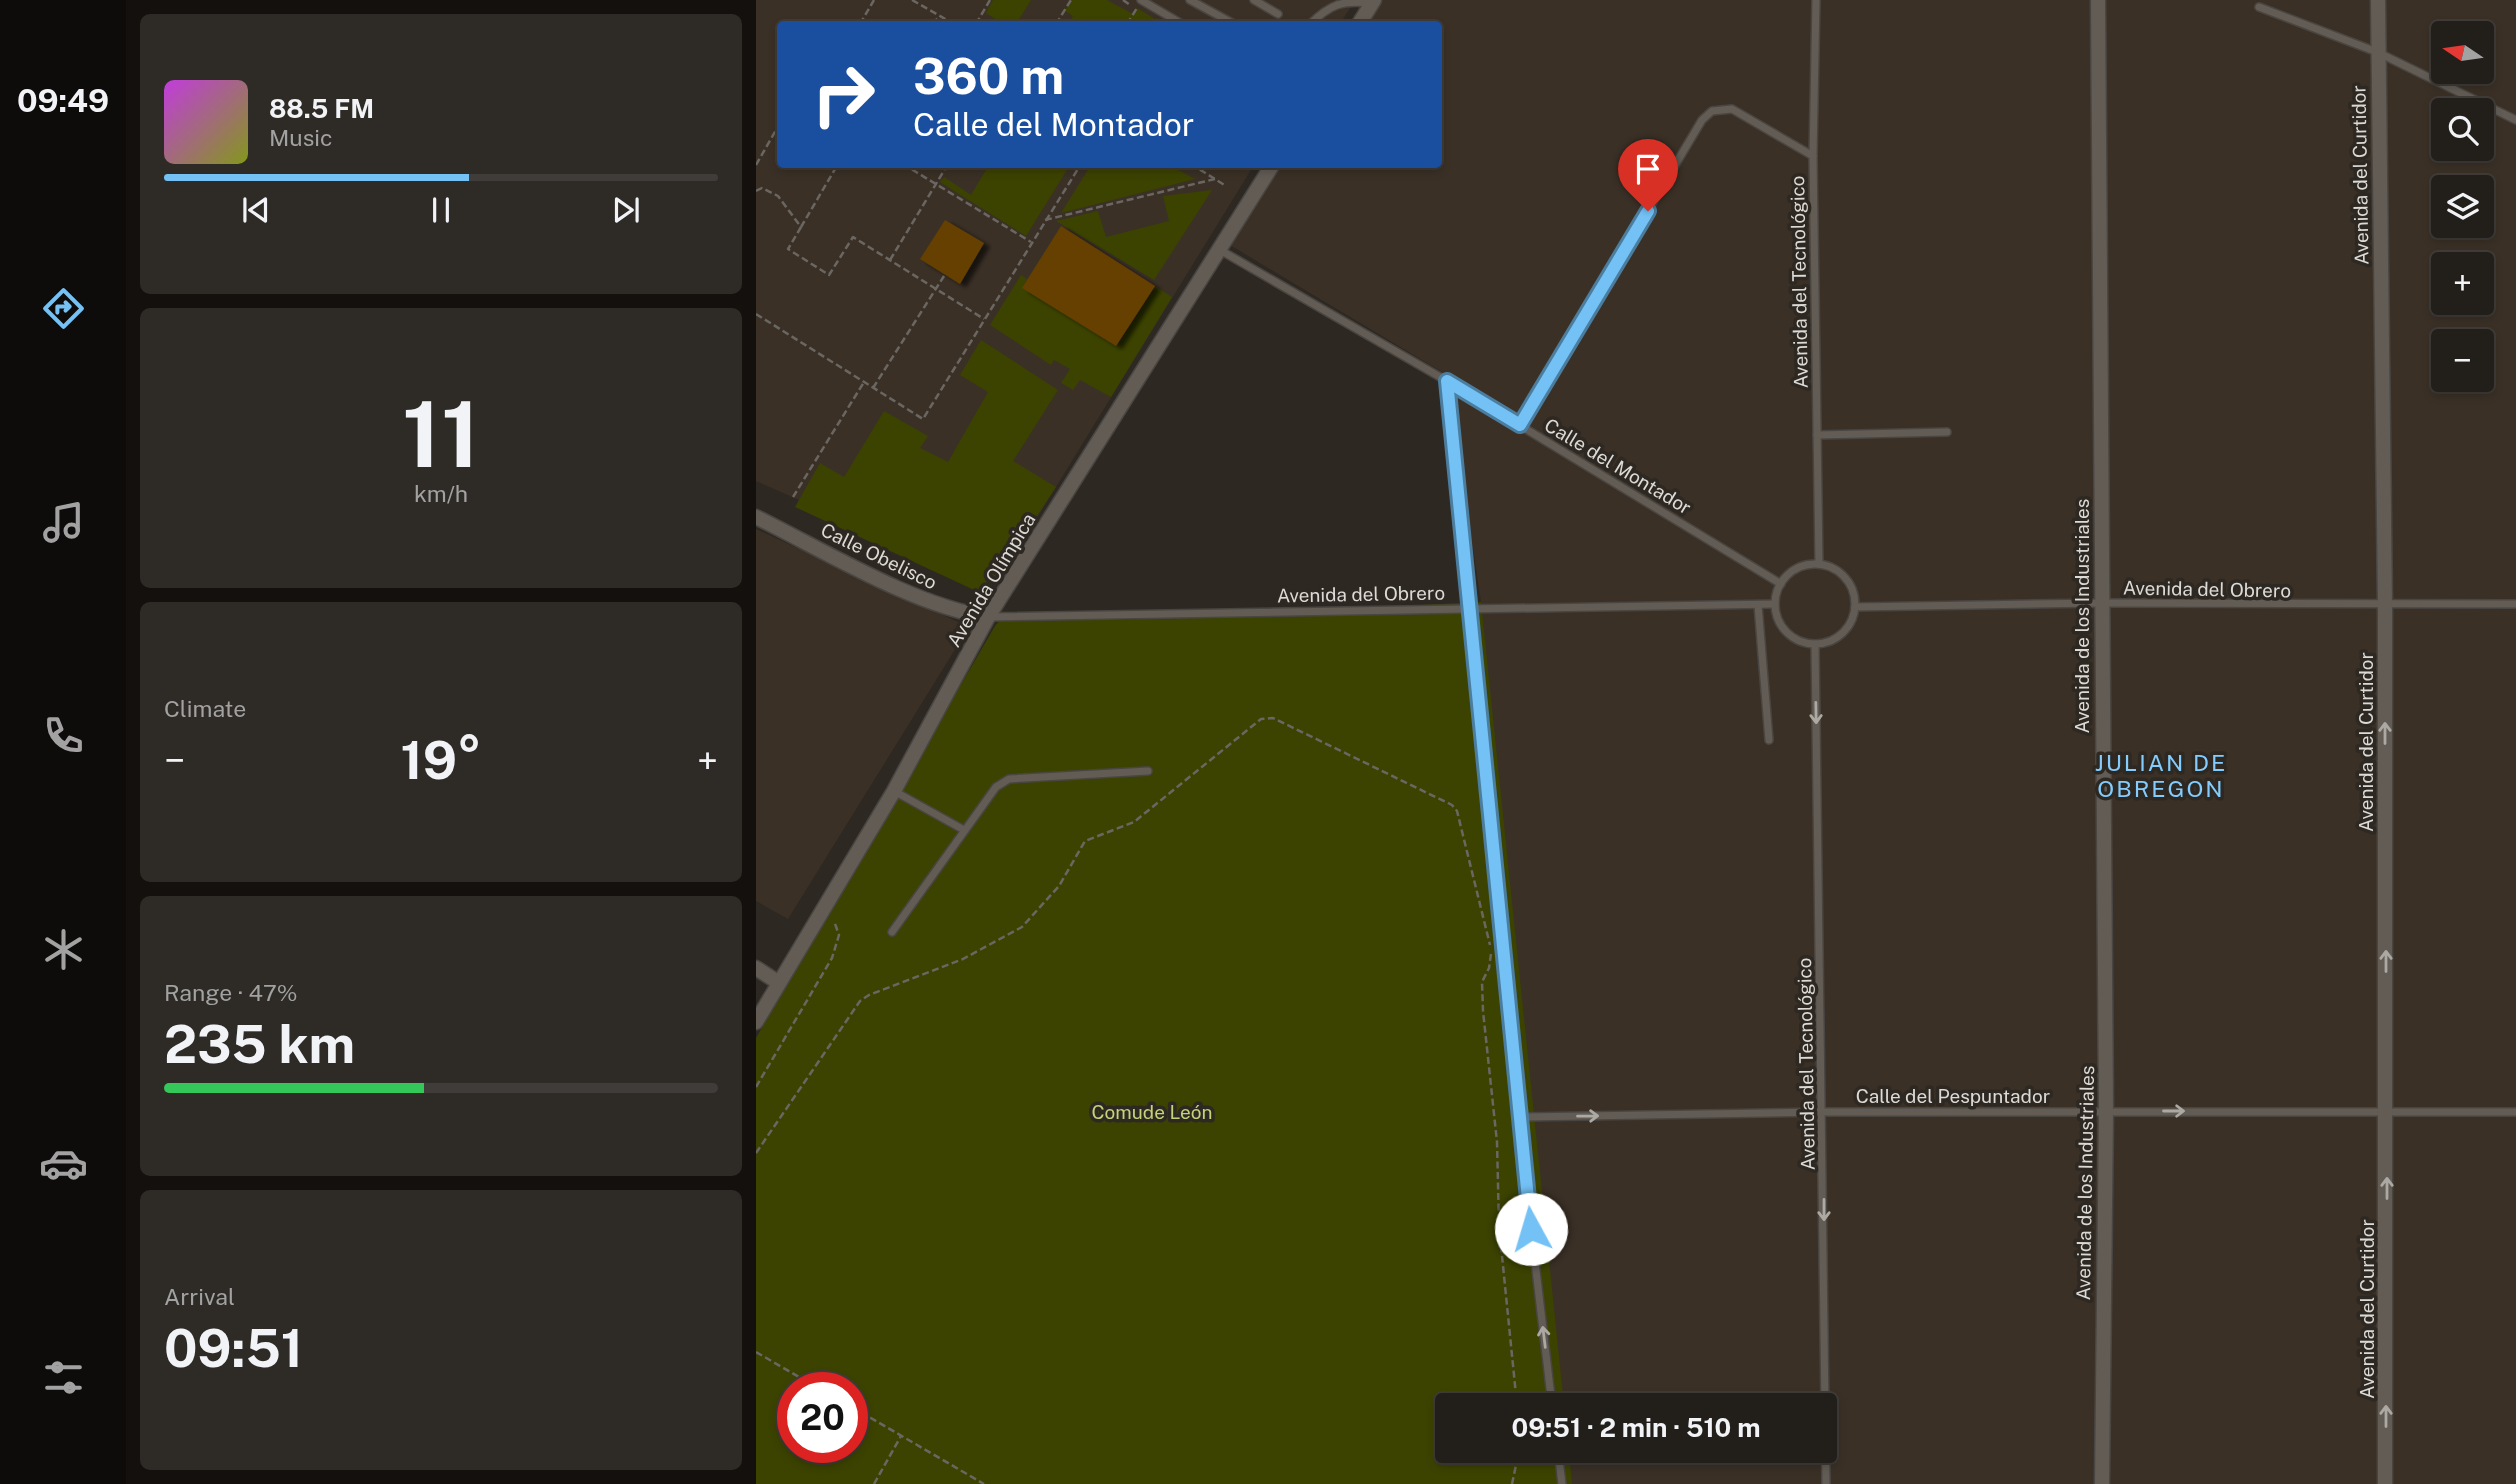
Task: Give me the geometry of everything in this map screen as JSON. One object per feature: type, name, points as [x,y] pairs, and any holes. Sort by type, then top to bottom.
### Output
[{"type":"street","name":"Avenida de los Industriales","points":[[2098,0],[2106,1111],[2102,1484]]},
{"type":"street","name":"Avenida del Curtidor","points":[[2378,0],[2385,606],[2385,1484]]},
{"type":"street","points":[[1361,21],[1373,1]]},
{"type":"street","name":"Avenida Olímpica","points":[[756,1022],[894,791],[988,617],[1271,168]]},
{"type":"street","name":"Calle Obelisco","points":[[756,517],[922,599],[958,613],[988,617]]},
{"type":"street","points":[[756,968],[779,983]]},
{"type":"lane","points":[[1141,0],[1177,21]]},
{"type":"lane","points":[[1190,0],[1228,21]]},
{"type":"lane","points":[[1254,0],[1278,14]]},
{"type":"lane","name":"Avenida del Tecnológico","points":[[1816,0],[1813,156],[1819,564]]},
{"type":"lane","points":[[1313,21],[1328,6],[1340,1],[1373,1]]},
{"type":"lane","points":[[2259,7],[2377,52],[2516,120]]},
{"type":"lane","points":[[1520,425],[1702,120],[1712,111],[1732,109],[1813,156]]},
{"type":"lane","name":"Calle del Montador","points":[[1220,250],[1447,381],[1781,584]]},
{"type":"lane","points":[[1447,381],[1520,1117],[1551,1393]]},
{"type":"lane","points":[[1817,435],[1947,432]]},
{"type":"lane","points":[[1819,564],[1831,568],[1850,584],[1855,607],[1846,629],[1838,638],[1815,645],[1792,637],[1777,617],[1775,604],[1781,584],[1798,569],[1819,564]]},
{"type":"lane","name":"Avenida del Obrero","points":[[1855,607],[2101,603],[2385,606],[2516,604]]},
{"type":"lane","name":"Avenida del Obrero","points":[[988,617],[1775,604]]},
{"type":"lane","points":[[1758,605],[1769,740]]},
{"type":"lane","name":"Avenida del Tecnológico","points":[[1815,645],[1826,1484]]},
{"type":"lane","points":[[892,932],[986,797],[1009,779],[1148,771]]},
{"type":"lane","points":[[894,791],[964,830]]},
{"type":"lane","name":"Calle del Pespuntador","points":[[1520,1117],[1823,1112],[2516,1112]]},
{"type":"lane","points":[[1559,1463],[1562,1484]]},
{"type":"path","points":[[862,21],[874,0]]},
{"type":"path","points":[[912,0],[948,21]]},
{"type":"path","points":[[978,21],[990,0]]},
{"type":"path","points":[[1058,21],[1071,0]]},
{"type":"path","points":[[1129,21],[1137,8]]},
{"type":"path","points":[[935,21],[939,16]]},
{"type":"path","points":[[756,165],[777,128]]},
{"type":"path","points":[[836,168],[788,249],[830,275],[853,237],[984,319]]},
{"type":"path","points":[[910,168],[1031,242]]},
{"type":"path","points":[[890,260],[945,168]]},
{"type":"path","points":[[756,313],[922,419],[1078,168]]},
{"type":"path","points":[[1197,168],[1226,186]]},
{"type":"path","points":[[1045,220],[1215,179]]},
{"type":"path","points":[[756,191],[762,188],[778,196],[801,227]]},
{"type":"path","points":[[873,388],[944,276]]},
{"type":"path","points":[[793,497],[864,382]]},
{"type":"path","points":[[756,1153],[860,1001],[869,995],[963,959],[1022,927],[1059,886],[1085,841],[1135,822],[1261,719],[1273,718],[1452,805],[1457,811],[1491,950],[1489,968],[1482,982],[1483,1010],[1497,1142],[1499,1226],[1516,1393]]},
{"type":"path","points":[[756,1087],[837,947],[838,926],[825,907]]},
{"type":"path","points":[[756,1352],[790,1372]]},
{"type":"path","points":[[868,1417],[984,1484]]},
{"type":"path","points":[[874,1484],[901,1436]]},
{"type":"path","points":[[1512,1484],[1516,1463]]},
{"type":"shaded area","points":[[756,0],[1355,0],[1342,21],[777,21],[777,168],[1252,168],[995,586],[756,481]]},
{"type":"shaded area","points":[[1379,0],[2516,0],[2516,1484],[1565,1484],[1562,1463],[1837,1463],[1837,1393],[1553,1393],[1481,602],[1447,375],[1230,245],[1277,168],[1442,168],[1442,21],[1366,21]]},
{"type":"shaded area","points":[[756,529],[969,627],[788,919],[756,901]]},
{"type":"green space","points":[[993,0],[1031,0],[1018,21],[998,21],[986,13]]},
{"type":"green space","points":[[1071,0],[1107,0],[1133,14],[1137,8],[1158,21],[1070,21],[1073,16],[1065,11]]},
{"type":"green space","points":[[987,168],[1068,168],[1026,236],[940,182],[944,177],[971,195]]},
{"type":"green space","points":[[1089,168],[1175,168],[1195,179],[1061,213]]},
{"type":"green space","points":[[1212,190],[1154,280],[1056,221],[1098,211],[1106,237],[1169,221],[1163,196]]},
{"type":"green space","points":[[1021,275],[1027,279],[1023,288],[1116,346],[1155,286],[1172,297],[1111,397],[1080,380],[1073,390],[1061,383],[1070,369],[1054,360],[1051,365],[990,325]]},
{"type":"green space","points":[[981,340],[1058,390],[1013,461],[1056,487],[985,595],[795,507],[820,463],[844,477],[884,411],[928,436],[920,448],[948,462],[988,392],[960,375]]},
{"type":"green space","name":"Comude León","points":[[1481,602],[1563,1393],[1435,1393],[1435,1463],[1570,1463],[1572,1484],[756,1484],[756,1038],[1002,618],[1118,620]]},
{"type":"building","points":[[945,220],[984,243],[960,284],[920,259]]},
{"type":"building","points":[[1061,226],[1155,286],[1116,346],[1022,288]]},
{"type":"district","name":"JULIAN DE OBREGON","points":[[2161,776]]},
{"type":"route","points":[[1531,1229],[1447,381],[1520,425],[1648,211]]}]
